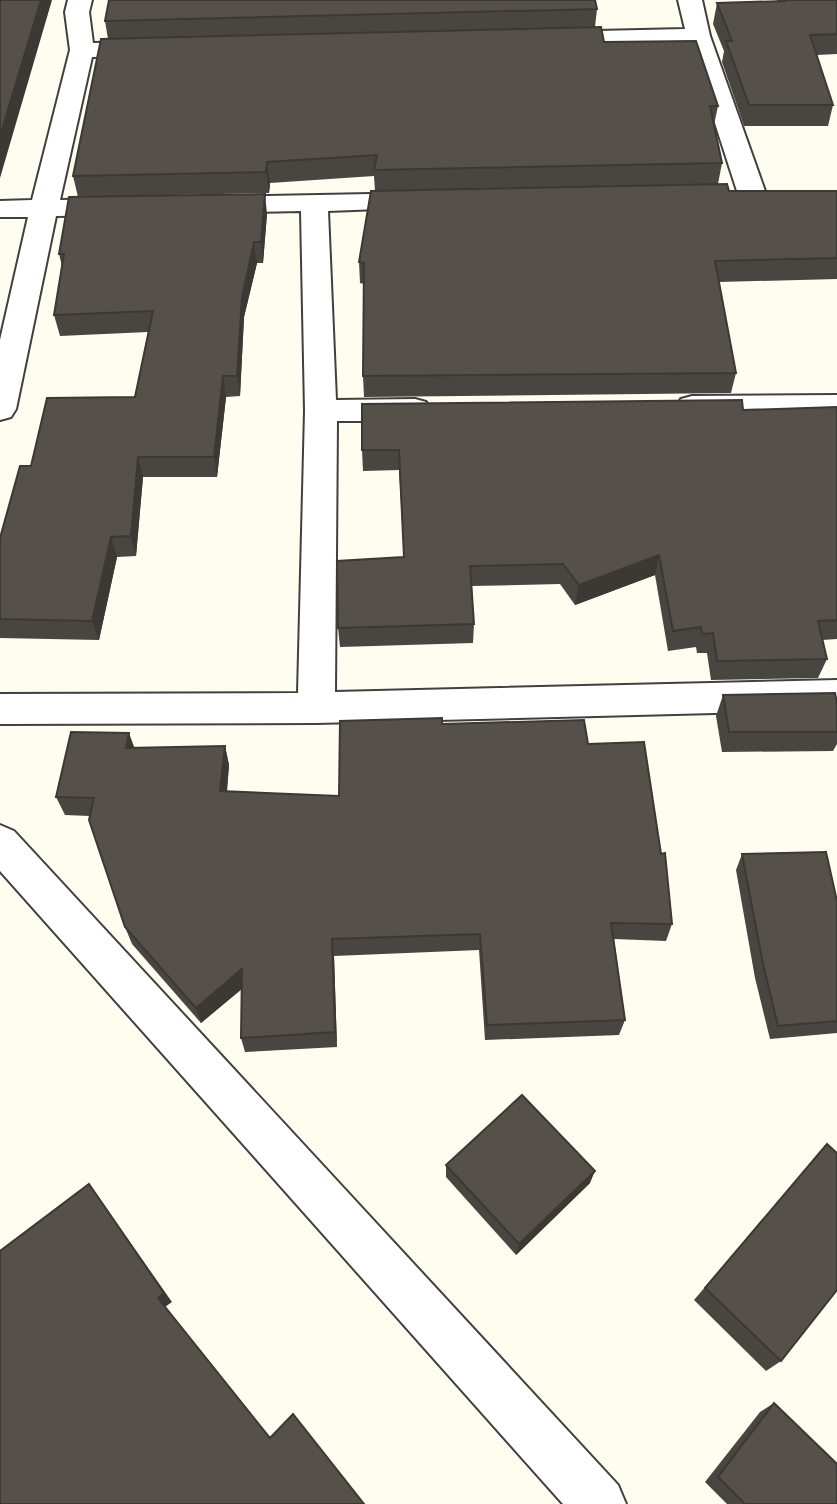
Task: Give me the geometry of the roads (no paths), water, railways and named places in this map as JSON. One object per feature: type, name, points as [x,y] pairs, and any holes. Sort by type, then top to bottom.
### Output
[{"type":"street","points":[[0,409],[82,50],[77,12],[80,0]]},
{"type":"street","points":[[690,0],[698,36],[764,194],[724,195]]},
{"type":"street","points":[[534,39],[698,36]]},
{"type":"street","points":[[82,50],[178,48]]},
{"type":"street","points":[[192,206],[451,201]]},
{"type":"street","points":[[314,204],[321,411],[316,708]]},
{"type":"street","points":[[0,209],[138,206]]},
{"type":"street","points":[[670,408],[837,406]]},
{"type":"street","points":[[321,411],[447,410]]},
{"type":"street","points":[[0,709],[316,708],[837,695]]},
{"type":"street","points":[[0,843],[597,1503]]}]
